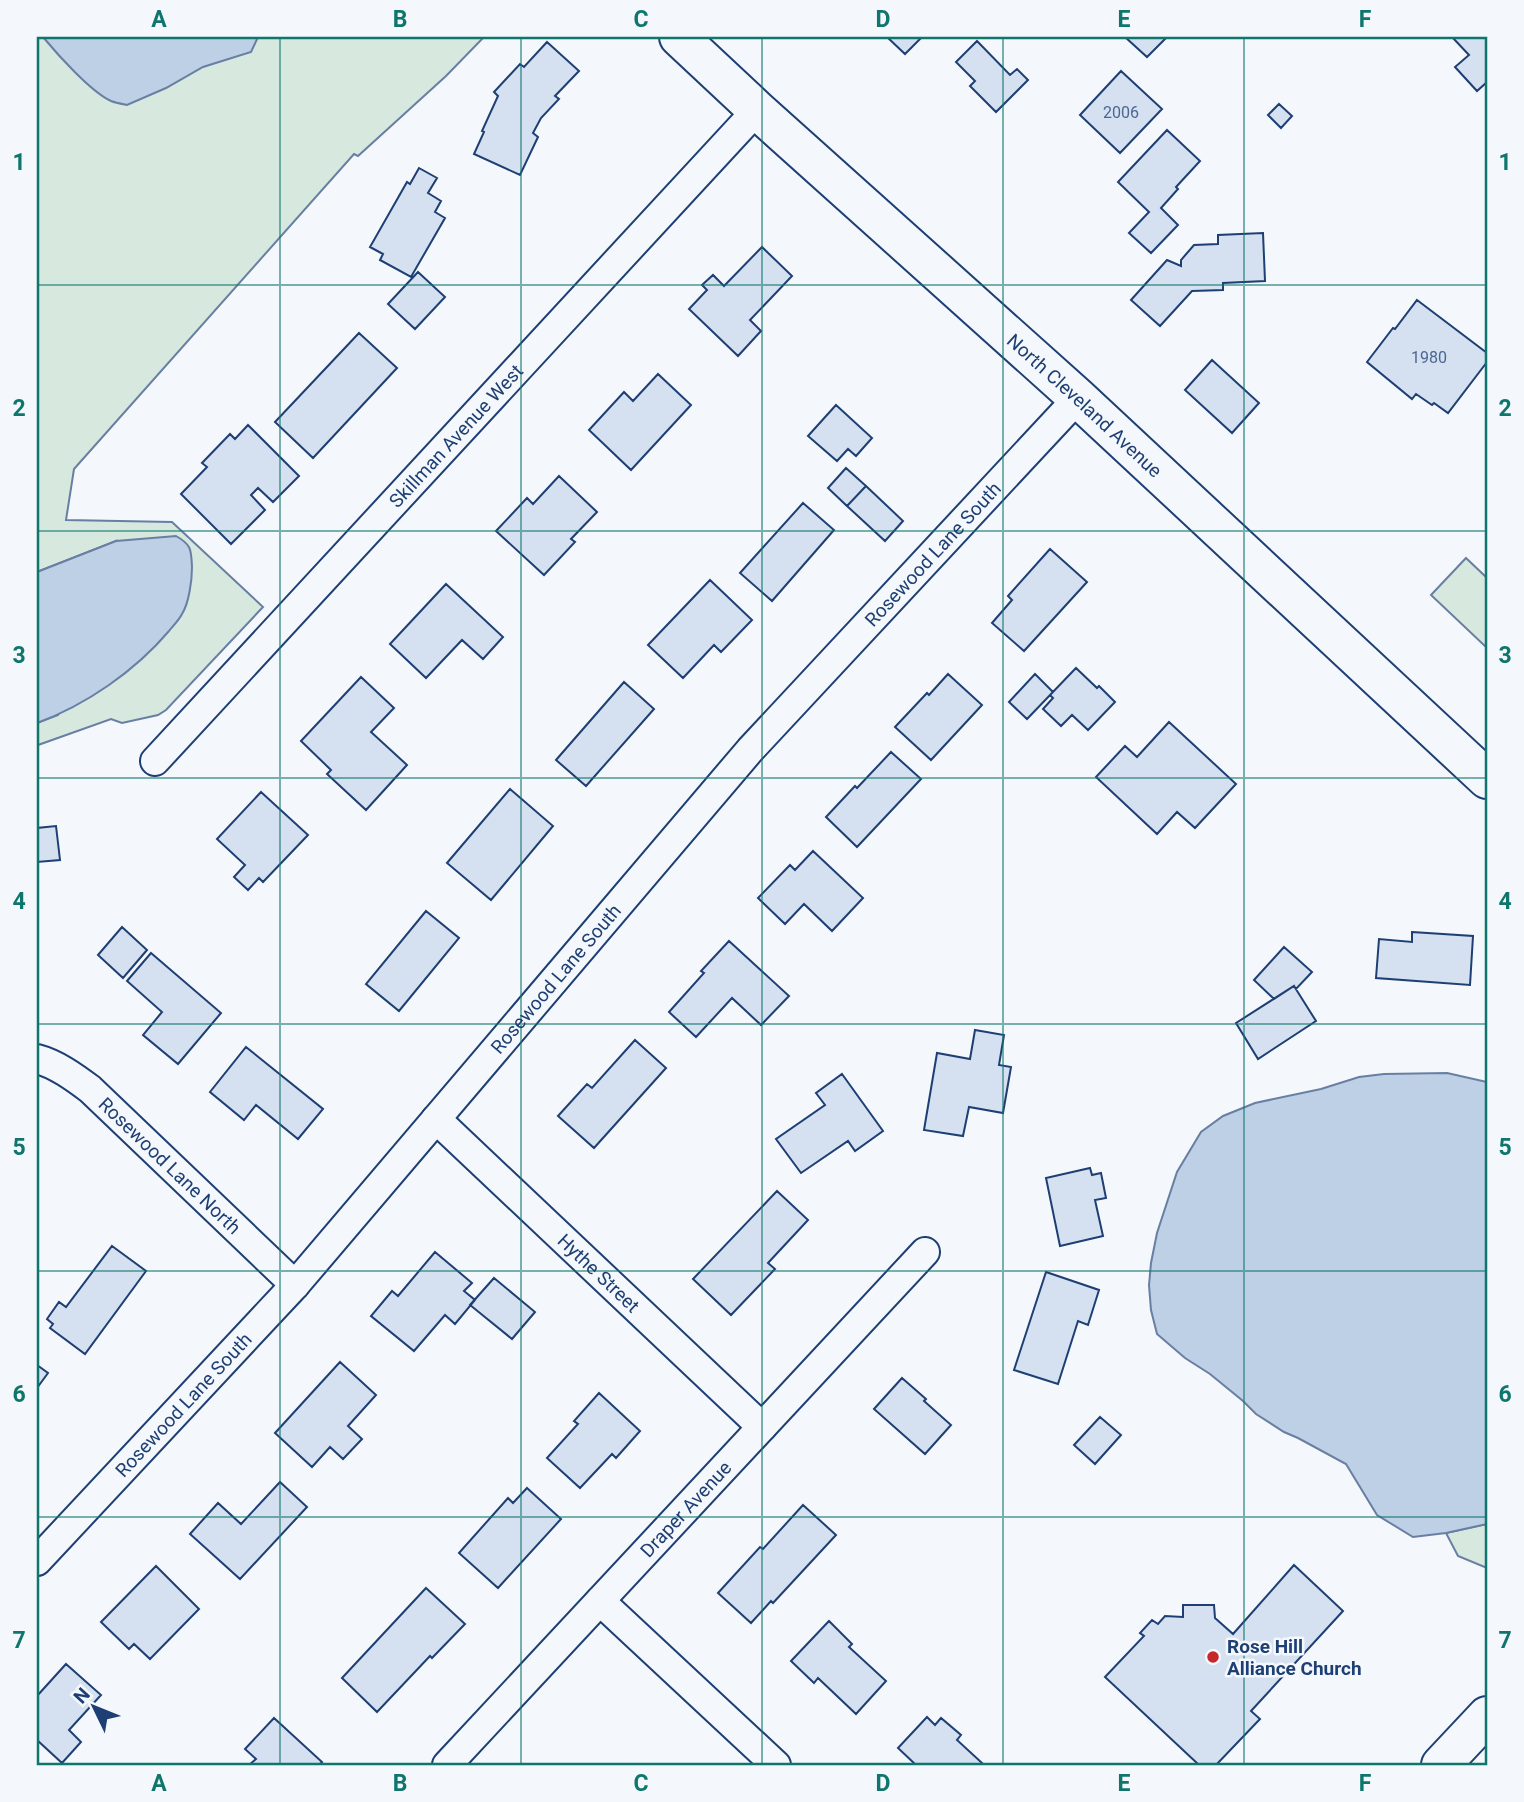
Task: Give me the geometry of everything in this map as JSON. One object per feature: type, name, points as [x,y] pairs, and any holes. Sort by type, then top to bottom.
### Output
[{"type":"main road","name":"North Cleveland Avenue","points":[[679,37],[1077,398],[1487,779]]},
{"type":"main road","points":[[1441,1765],[1487,1716]]},
{"type":"street","name":"Skillman Avenue West","points":[[155,761],[757,110]]},
{"type":"street","name":"Rosewood Lane South","points":[[37,1561],[295,1285],[750,750],[1077,398]]},
{"type":"street","name":"Rosewood Lane North","points":[[37,1059],[44,1060],[90,1089],[295,1285]]},
{"type":"street","name":"Hythe Street","points":[[436,1119],[762,1427]]},
{"type":"street","name":"Draper Avenue","points":[[447,1765],[925,1251]]},
{"type":"street","points":[[600,1601],[776,1765]]},
{"type":"shaded area","points":[[37,37],[484,37],[446,76],[358,156],[354,154],[74,469],[66,520],[172,522],[263,607],[166,710],[158,715],[122,723],[111,719],[38,745],[37,723],[58,715],[116,541],[37,572]]},
{"type":"shaded area","points":[[1466,558],[1487,578],[1487,648],[1431,595]]},
{"type":"shaded area","points":[[1487,1524],[1487,1568],[1458,1556],[1446,1533]]},
{"type":"water","points":[[43,37],[258,37],[251,52],[203,67],[166,88],[127,105],[111,101],[94,90]]},
{"type":"water","points":[[176,536],[190,548],[192,567],[188,598],[178,621],[141,660],[109,685],[74,707],[37,723],[37,572],[116,541]]},
{"type":"water","points":[[1447,1073],[1487,1082],[1487,1524],[1413,1537],[1377,1515],[1346,1464],[1284,1432],[1256,1414],[1210,1374],[1185,1358],[1157,1334],[1149,1285],[1157,1233],[1177,1172],[1201,1132],[1223,1116],[1255,1103],[1321,1089],[1359,1077]]},
{"type":"building","points":[[887,37],[922,37],[905,54]]},
{"type":"building","points":[[1125,37],[1167,37],[1147,57]]},
{"type":"building","points":[[1452,37],[1487,37],[1487,82],[1477,91],[1455,67],[1469,55]]},
{"type":"building","points":[[977,41],[1010,75],[1017,69],[1028,80],[996,112],[970,86],[975,81],[956,62]]},
{"type":"building","points":[[547,42],[579,71],[555,96],[559,99],[541,118],[533,133],[538,137],[520,175],[474,154],[498,96],[494,92],[520,64],[524,67]]},
{"type":"building","points":[[1121,71],[1162,109],[1120,153],[1080,115]]},
{"type":"building","points":[[1279,104],[1292,116],[1281,128],[1268,115]]},
{"type":"building","points":[[1167,130],[1200,161],[1161,208],[1178,225],[1151,253],[1129,233],[1149,212],[1118,182]]},
{"type":"building","points":[[419,168],[437,178],[428,193],[441,201],[435,212],[445,218],[411,277],[380,260],[383,254],[370,247],[407,182],[410,184]]},
{"type":"building","points":[[1263,233],[1265,281],[1223,283],[1223,290],[1192,291],[1160,326],[1131,300],[1167,260],[1181,266],[1181,260],[1194,245],[1218,244],[1218,235]]},
{"type":"building","points":[[762,247],[792,276],[750,320],[761,331],[738,356],[689,309],[707,290],[702,285],[713,275],[724,286]]},
{"type":"building","points":[[418,272],[445,297],[415,329],[388,304]]},
{"type":"building","points":[[1417,300],[1487,353],[1487,362],[1448,413],[1416,394],[1412,399],[1367,362]]},
{"type":"building","points":[[359,333],[397,368],[313,458],[275,422]]},
{"type":"building","points":[[1212,360],[1259,403],[1232,433],[1185,390]]},
{"type":"building","points":[[658,374],[691,405],[631,470],[589,430],[624,392],[633,401]]},
{"type":"building","points":[[836,405],[872,438],[856,456],[848,449],[837,461],[808,436]]},
{"type":"building","points":[[248,425],[299,476],[273,502],[258,488],[251,495],[265,510],[231,544],[181,494],[207,467],[202,463],[230,434],[235,439]]},
{"type":"building","points":[[846,468],[866,486],[847,506],[828,488]]},
{"type":"building","points":[[559,476],[597,512],[571,539],[575,542],[544,575],[496,531],[527,498],[533,504]]},
{"type":"building","points":[[866,486],[903,521],[885,541],[847,506]]},
{"type":"building","points":[[803,503],[834,530],[772,601],[740,573]]},
{"type":"building","points":[[1050,549],[1087,582],[1024,651],[992,623],[1012,600],[1008,596]]},
{"type":"building","points":[[710,580],[752,620],[721,652],[714,645],[683,678],[648,645]]},
{"type":"building","points":[[446,584],[503,637],[483,659],[462,640],[426,678],[390,644]]},
{"type":"building","points":[[1076,668],[1115,702],[1088,730],[1072,715],[1061,726],[1043,709],[1053,698],[1050,695]]},
{"type":"building","points":[[948,674],[982,705],[931,760],[895,727]]},
{"type":"building","points":[[1035,674],[1053,692],[1027,719],[1009,702]]},
{"type":"building","points":[[361,677],[394,708],[371,732],[407,765],[366,810],[327,774],[331,770],[301,741]]},
{"type":"building","points":[[624,682],[654,709],[586,786],[556,760]]},
{"type":"building","points":[[1169,722],[1236,784],[1195,828],[1177,812],[1157,834],[1096,777],[1125,746],[1137,757]]},
{"type":"building","points":[[891,752],[921,779],[857,847],[826,817]]},
{"type":"building","points":[[510,789],[553,826],[491,900],[447,863]]},
{"type":"building","points":[[261,792],[308,835],[263,882],[259,878],[248,890],[234,877],[245,865],[217,839]]},
{"type":"building","points":[[56,826],[60,860],[37,862],[37,828]]},
{"type":"building","points":[[813,851],[863,898],[832,931],[804,904],[785,924],[758,898],[790,865],[795,870]]},
{"type":"building","points":[[426,911],[459,938],[399,1011],[366,984]]},
{"type":"building","points":[[122,927],[147,950],[123,978],[98,955]]},
{"type":"building","points":[[1412,932],[1473,936],[1470,985],[1376,978],[1379,939],[1412,942]]},
{"type":"building","points":[[729,941],[789,996],[761,1025],[732,998],[696,1037],[669,1012]]},
{"type":"building","points":[[1284,947],[1312,972],[1296,989],[1294,986],[1274,999],[1254,980]]},
{"type":"building","points":[[151,953],[221,1013],[178,1064],[143,1035],[162,1012],[127,981]]},
{"type":"building","points":[[1294,986],[1316,1021],[1258,1059],[1236,1023]]},
{"type":"building","points":[[975,1030],[1004,1035],[999,1065],[1011,1067],[1003,1113],[969,1107],[963,1136],[924,1130],[937,1053],[970,1059]]},
{"type":"building","points":[[635,1040],[666,1068],[594,1148],[558,1116],[587,1084],[592,1088]]},
{"type":"building","points":[[246,1047],[323,1109],[298,1139],[256,1105],[244,1120],[210,1092]]},
{"type":"building","points":[[842,1074],[883,1131],[855,1151],[848,1141],[801,1173],[776,1139],[825,1105],[816,1093]]},
{"type":"building","points":[[1090,1168],[1092,1175],[1101,1173],[1106,1198],[1095,1200],[1103,1236],[1060,1246],[1046,1178]]},
{"type":"building","points":[[777,1191],[808,1220],[768,1263],[775,1269],[731,1315],[693,1279]]},
{"type":"building","points":[[112,1246],[146,1271],[85,1354],[50,1328],[53,1324],[47,1319],[59,1302],[66,1307]]},
{"type":"building","points":[[435,1252],[472,1283],[464,1291],[475,1300],[455,1324],[445,1315],[414,1351],[371,1316],[392,1291],[398,1296]]},
{"type":"building","points":[[1046,1272],[1099,1290],[1088,1325],[1078,1321],[1058,1384],[1014,1370]]},
{"type":"building","points":[[494,1278],[535,1312],[512,1339],[470,1305]]},
{"type":"building","points":[[340,1362],[376,1395],[348,1426],[362,1439],[343,1459],[330,1447],[312,1467],[275,1433]]},
{"type":"building","points":[[37,1365],[48,1373],[37,1388]]},
{"type":"building","points":[[902,1378],[951,1425],[925,1454],[874,1409]]},
{"type":"building","points":[[599,1393],[640,1431],[616,1458],[612,1454],[580,1488],[547,1458],[578,1424],[574,1421]]},
{"type":"building","points":[[1100,1417],[1121,1435],[1095,1464],[1074,1445]]},
{"type":"building","points":[[280,1482],[307,1507],[240,1579],[190,1534],[218,1503],[241,1524]]},
{"type":"building","points":[[527,1488],[561,1519],[498,1588],[459,1553],[508,1498],[513,1503]]},
{"type":"building","points":[[803,1505],[836,1535],[751,1623],[718,1593]]},
{"type":"building","name":"Rose Hill Alliance Church","points":[[1294,1565],[1343,1611],[1251,1711],[1260,1719],[1216,1765],[1199,1765],[1105,1677],[1144,1636],[1140,1633],[1152,1620],[1158,1624],[1165,1616],[1183,1617],[1183,1605],[1214,1605],[1215,1618],[1233,1634]]},
{"type":"building","points":[[156,1566],[199,1609],[150,1659],[134,1644],[129,1649],[101,1622]]},
{"type":"building","points":[[426,1588],[465,1624],[432,1658],[430,1656],[377,1712],[342,1678]]},
{"type":"building","points":[[829,1621],[852,1644],[849,1647],[886,1681],[856,1714],[818,1678],[814,1683],[791,1661]]},
{"type":"building","points":[[66,1664],[101,1695],[69,1730],[81,1742],[62,1763],[37,1740],[37,1696]]},
{"type":"building","points":[[927,1717],[935,1725],[941,1718],[961,1735],[957,1740],[982,1763],[916,1765],[898,1748]]},
{"type":"building","points":[[274,1718],[322,1762],[319,1765],[249,1765],[256,1759],[245,1749]]},
{"type":"place","name":"Rose Hill Alliance Church","points":[[1213,1657]]}]
